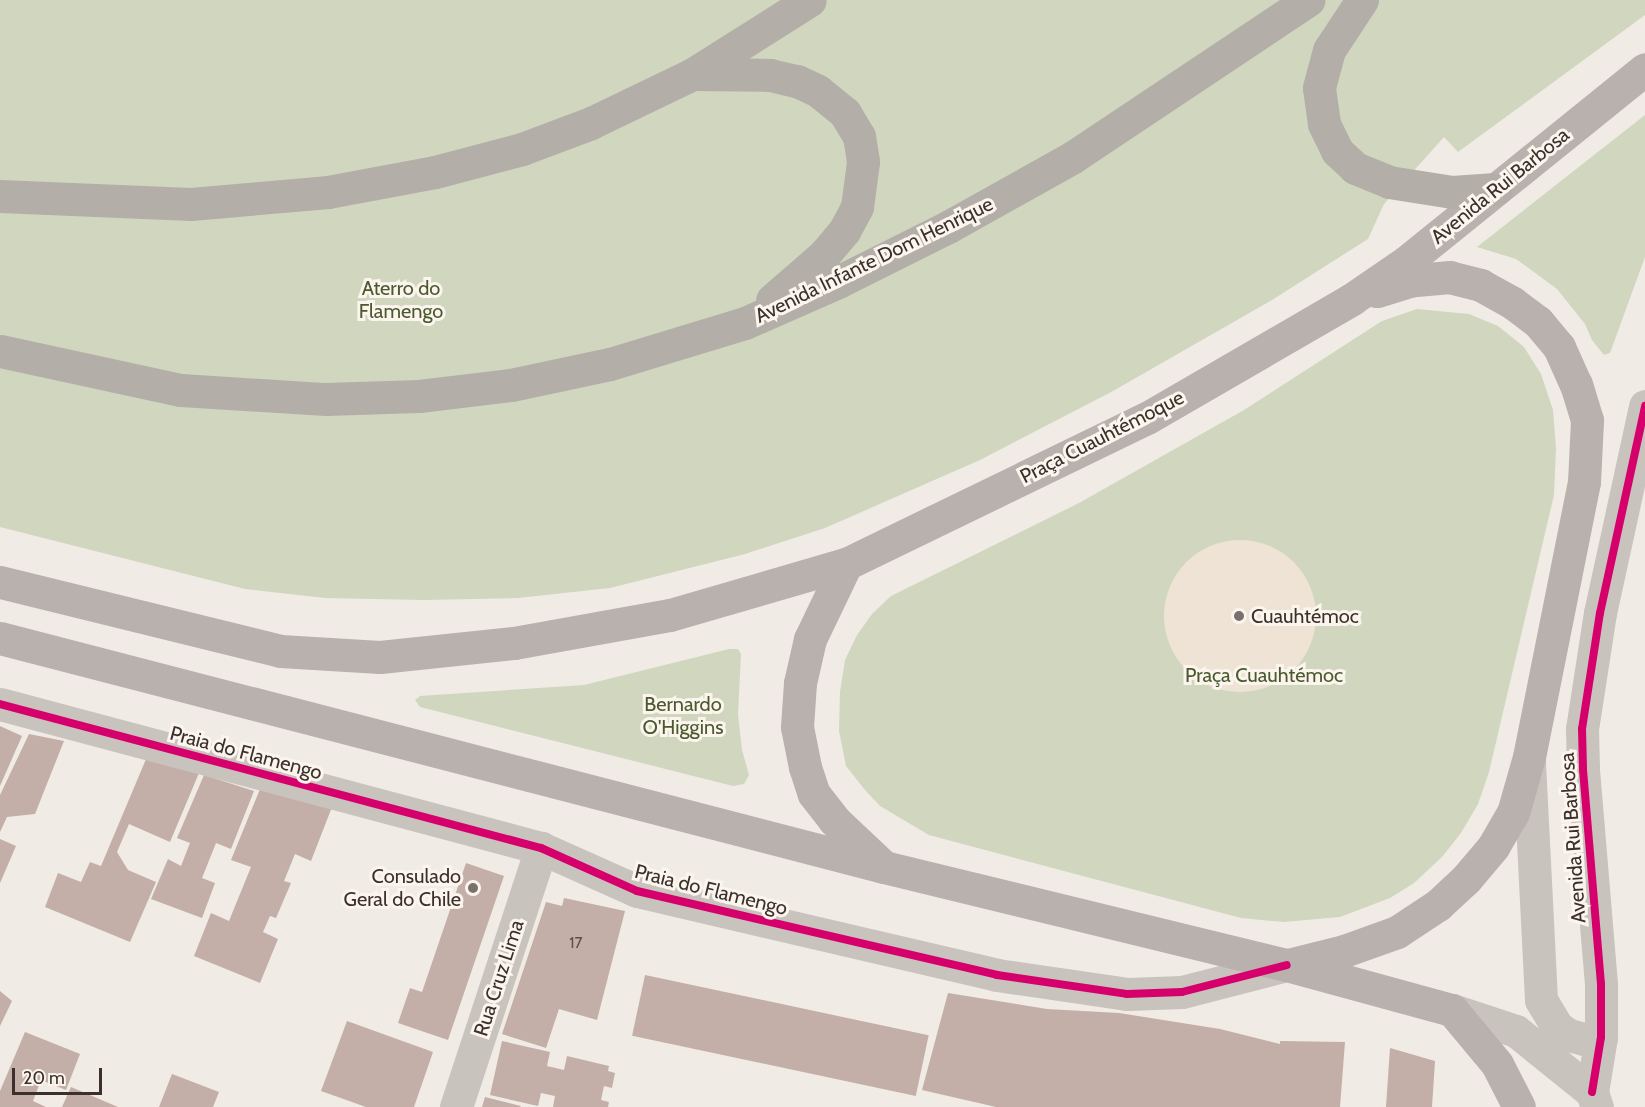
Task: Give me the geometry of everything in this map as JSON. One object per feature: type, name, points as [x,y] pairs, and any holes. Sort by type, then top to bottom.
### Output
[{"type":"highway","points":[[0,196],[191,204],[328,192],[435,172],[522,149],[591,123],[693,74],[810,0]]},
{"type":"highway","name":"Avenida Infante Dom Henrique","points":[[0,351],[181,390],[326,399],[419,396],[511,385],[610,364],[745,322],[838,282],[948,227],[1073,157],[1308,0]]},
{"type":"highway","points":[[1362,0],[1329,50],[1320,88],[1324,124],[1337,151],[1355,168],[1389,182],[1452,192],[1496,189]]},
{"type":"highway","points":[[693,74],[770,75],[797,81],[818,90],[845,113],[859,136],[863,162],[862,186],[857,207],[844,231],[825,254],[745,322]]},
{"type":"main road","name":"Avenida Rui Barbosa","points":[[1352,299],[1406,262],[1645,69]]},
{"type":"main road","points":[[1287,965],[1344,951],[1397,932],[1438,905],[1466,879],[1493,847],[1513,813],[1529,757],[1584,482],[1587,420],[1576,385],[1559,347],[1538,322],[1513,303],[1481,285],[1450,277],[1413,280],[1352,299]]},
{"type":"main road","name":"Praça Cuauhtémoque","points":[[846,564],[1147,418],[1352,299]]},
{"type":"main road","points":[[0,582],[280,651],[380,657],[514,643],[670,615],[846,564]]},
{"type":"main road","points":[[846,564],[810,639],[800,683],[797,727],[805,767],[814,794],[834,820],[884,867]]},
{"type":"main road","points":[[0,638],[884,867],[1287,965],[1452,1010],[1497,1064],[1520,1107]]},
{"type":"street","name":"Avenida Rui Barbosa","points":[[1595,1100],[1601,1037],[1601,984],[1583,769],[1582,729],[1600,613],[1645,406]]},
{"type":"street","name":"Praia do Flamengo","points":[[0,704],[542,848],[637,891],[997,975],[1127,994],[1182,992],[1287,965]]},
{"type":"street","name":"Avenida Rui Barbosa","points":[[1529,757],[1542,1000],[1557,1027],[1569,1035],[1584,1039],[1601,1037]]},
{"type":"street","name":"Rua Cruz Lima","points":[[456,1107],[542,848]]},
{"type":"street","points":[[1452,1010],[1516,1031],[1595,1100]]},
{"type":"green space","name":"Aterro do Flamengo","points":[[0,0],[1645,0],[1645,15],[1458,152],[1444,137],[1384,204],[1368,239],[1272,300],[1113,391],[980,460],[825,528],[745,554],[610,588],[518,598],[424,600],[325,598],[245,589],[0,527]]},
{"type":"green space","points":[[1645,115],[1645,257],[1610,353],[1604,355],[1592,340],[1585,324],[1557,289],[1516,259],[1477,247]]},
{"type":"green space","name":"Praça Cuauhtémoc","points":[[1417,309],[1469,314],[1498,326],[1524,347],[1541,374],[1553,410],[1556,448],[1554,495],[1489,772],[1478,804],[1461,833],[1442,857],[1414,883],[1390,898],[1340,917],[1284,922],[1241,918],[929,835],[880,806],[865,790],[846,766],[839,731],[840,692],[845,660],[857,635],[872,614],[891,596],[1079,503],[1244,410],[1382,321]]},
{"type":"green space","name":"Bernardo O'Higgins","points":[[729,649],[738,649],[741,654],[738,714],[742,750],[749,775],[744,784],[733,786],[420,707],[415,700],[420,696],[584,685]]},
{"type":"shaded area","points":[[1240,540],[1269,545],[1294,562],[1311,587],[1316,616],[1311,645],[1294,670],[1269,687],[1240,692],[1211,687],[1186,670],[1169,645],[1164,616],[1169,587],[1186,562],[1211,545]]},
{"type":"building","points":[[0,726],[22,736],[0,786]]},
{"type":"building","points":[[29,734],[64,741],[35,814],[7,817],[0,832],[0,795]]},
{"type":"building","points":[[149,752],[199,773],[170,842],[129,824],[117,852],[128,870],[156,882],[130,942],[45,907],[58,873],[81,882],[90,862],[101,866]]},
{"type":"building","points":[[204,775],[254,791],[231,849],[216,843],[202,878],[215,883],[202,918],[151,899],[168,859],[181,866],[190,843],[177,838]]},
{"type":"building","points":[[260,789],[332,807],[311,861],[295,854],[284,881],[291,883],[276,918],[270,916],[263,932],[278,939],[260,983],[194,956],[211,913],[229,921],[251,867],[231,860]]},
{"type":"building","points":[[0,839],[16,846],[0,883]]},
{"type":"building","points":[[466,863],[504,876],[448,1040],[398,1023],[410,988],[422,992]]},
{"type":"building","points":[[564,898],[625,911],[597,1020],[559,1009],[546,1048],[502,1034],[546,902],[562,906]]},
{"type":"building","points":[[645,975],[929,1035],[916,1096],[632,1036]]},
{"type":"building","points":[[0,991],[12,1001],[0,1026]]},
{"type":"building","points":[[948,993],[1047,1009],[1119,1013],[1220,1029],[1280,1044],[1280,1041],[1345,1042],[1340,1107],[996,1107],[922,1090]]},
{"type":"building","points":[[347,1021],[433,1052],[414,1107],[366,1107],[321,1091]]},
{"type":"building","points":[[25,1032],[80,1054],[66,1090],[41,1080],[33,1101],[46,1107],[0,1107],[0,1091]]},
{"type":"building","points":[[502,1041],[550,1052],[547,1066],[564,1070],[567,1056],[609,1066],[608,1071],[615,1073],[612,1088],[604,1086],[601,1100],[609,1102],[608,1107],[553,1107],[555,1096],[541,1093],[538,1106],[490,1095]]},
{"type":"building","points":[[1390,1048],[1435,1061],[1432,1107],[1386,1107]]},
{"type":"building","points":[[172,1074],[219,1092],[213,1107],[159,1107]]},
{"type":"building","points":[[71,1087],[118,1107],[62,1107]]},
{"type":"building","points":[[485,1097],[521,1106],[482,1107]]},
{"type":"cycle path","points":[[1592,1092],[1601,1037],[1601,984],[1583,769],[1582,729],[1600,613],[1645,406]]},
{"type":"cycle path","points":[[0,704],[541,848],[637,891],[997,975],[1127,994],[1182,992],[1287,965]]},
{"type":"place","name":"Cuauhtémoc","points":[[1239,616]]},
{"type":"place","name":"Consulado Geral do Chile","points":[[473,888]]}]
